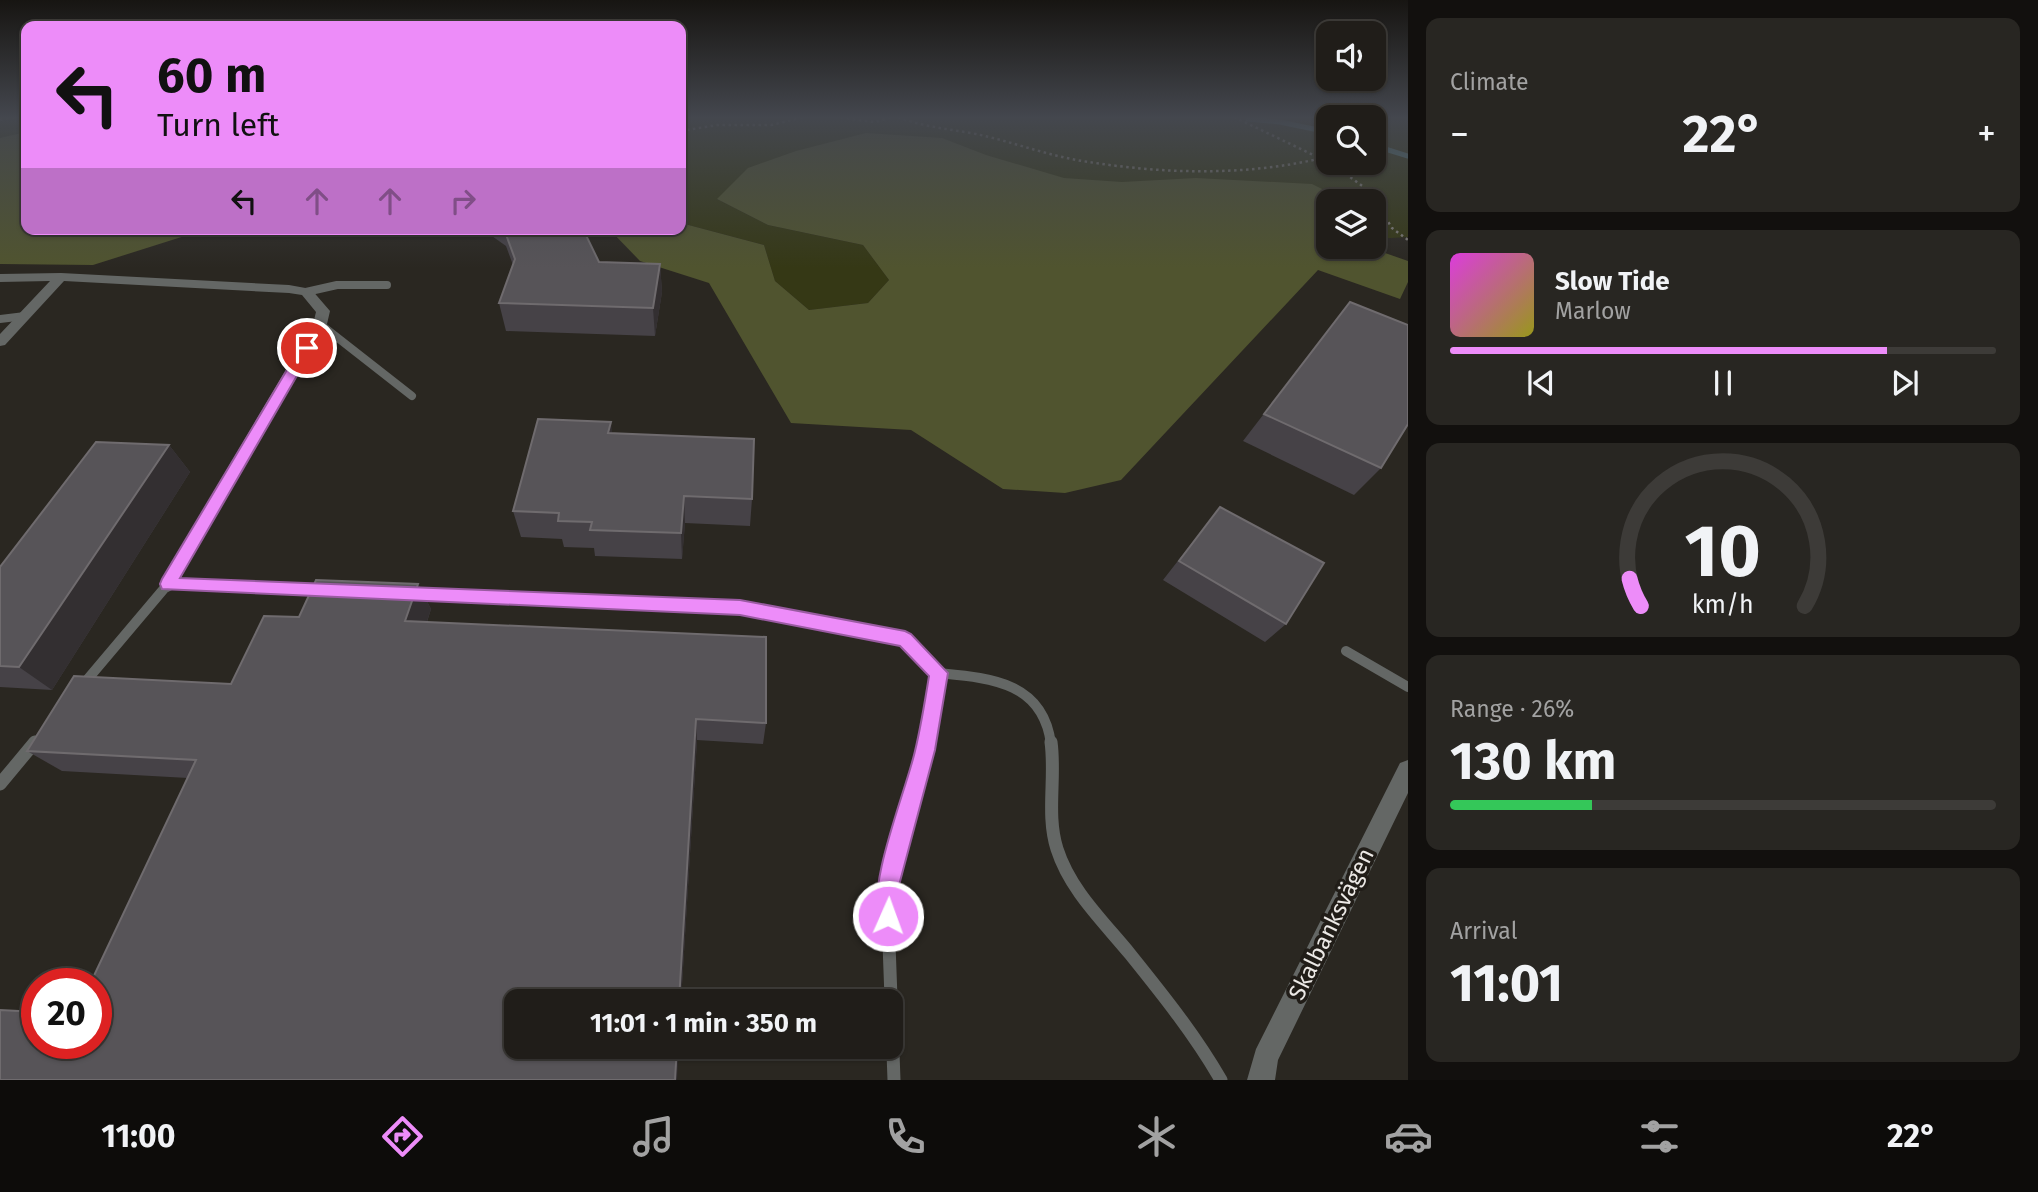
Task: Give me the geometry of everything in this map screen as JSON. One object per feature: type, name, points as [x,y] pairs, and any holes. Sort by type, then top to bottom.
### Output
[{"type":"street","points":[[0,278],[61,277],[289,289],[306,292],[323,311],[320,324],[168,584]]},
{"type":"street","points":[[0,342],[61,277]]},
{"type":"street","name":"Skalbanksvägen","points":[[1261,1080],[1265,1058],[1408,770]]},
{"type":"lane","points":[[306,292],[337,285],[387,285]]},
{"type":"lane","points":[[0,319],[25,316]]},
{"type":"lane","points":[[320,324],[412,396]]},
{"type":"lane","points":[[71,700],[168,584],[335,591]]},
{"type":"lane","points":[[405,594],[740,608],[905,639],[939,673],[996,679],[1018,689],[1036,705],[1048,727],[1054,756],[1052,821],[1056,845],[1066,870],[1083,898],[1188,1027],[1221,1080]]},
{"type":"lane","points":[[1346,651],[1408,687]]},
{"type":"lane","points":[[894,1080],[887,889],[925,750],[939,673]]},
{"type":"lane","points":[[0,784],[44,731]]},
{"type":"path","points":[[1139,167],[1228,170],[1267,167]]},
{"type":"path","points":[[1346,175],[1379,203],[1391,229],[1408,240]]},
{"type":"green space","points":[[0,167],[21,167],[21,235],[188,235],[93,265],[0,264]]},
{"type":"green space","points":[[686,167],[1316,167],[1316,175],[1386,175],[1386,167],[1408,167],[1408,237],[1386,238],[1386,189],[1316,189],[1316,201],[717,199],[768,225],[863,245],[889,280],[868,303],[809,310],[775,281],[764,245],[686,224]]},
{"type":"green space","points":[[750,167],[1028,167],[1064,178],[1122,182],[1196,178],[1312,184],[1322,189],[1316,189],[1316,259],[1386,259],[1386,253],[1408,261],[1408,282],[1400,299],[1318,270],[1121,480],[1065,493],[1003,489],[911,430],[791,423],[709,283],[640,261],[615,235],[686,235],[686,224],[764,245],[775,281],[809,310],[868,303],[889,280],[863,245],[768,225],[717,199]]},
{"type":"building","points":[[506,235],[586,235],[599,262],[660,264],[653,308],[499,303],[515,259]]},
{"type":"building","points":[[1350,302],[1408,325],[1408,424],[1381,468],[1264,414]]},
{"type":"building","points":[[538,419],[611,422],[608,433],[754,439],[752,499],[684,496],[681,533],[590,530],[592,522],[558,521],[559,513],[513,511]]},
{"type":"building","points":[[96,442],[169,445],[19,667],[0,666],[0,567]]},
{"type":"building","points":[[1220,507],[1324,563],[1286,624],[1179,561]]},
{"type":"building","points":[[316,580],[418,584],[405,621],[766,637],[766,723],[696,719],[680,989],[504,989],[504,1059],[676,1059],[675,1080],[0,1080],[0,1010],[21,1011],[21,1059],[112,1059],[112,968],[98,968],[196,760],[27,751],[74,676],[231,684],[264,616],[299,617]]},
{"type":"route","points":[[307,348],[168,584],[740,608],[905,639],[939,673],[925,750],[887,889],[888,916]]}]
